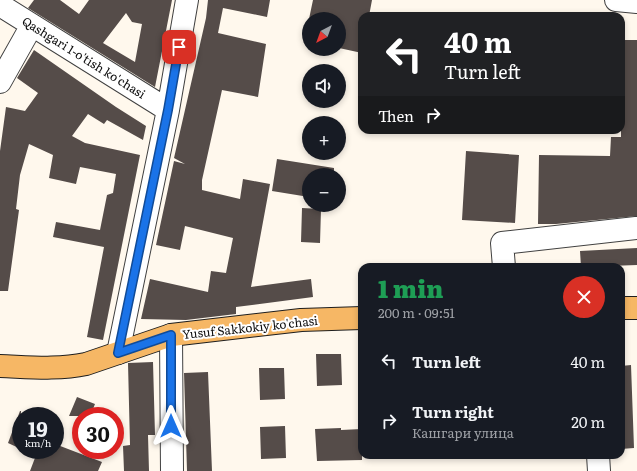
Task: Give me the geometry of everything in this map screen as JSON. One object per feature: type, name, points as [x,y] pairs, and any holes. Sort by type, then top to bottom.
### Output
[{"type":"main road","points":[[625,308],[637,308]]},
{"type":"main road","name":"Yusuf Sakkokiy ko'chasi","points":[[0,366],[58,368],[86,364],[171,335],[302,320],[358,318]]},
{"type":"street","points":[[118,353],[168,110],[187,0]]},
{"type":"street","points":[[616,0],[637,2]]},
{"type":"street","name":"Qashgari 1-o'tish ko'chasi","points":[[0,5],[168,110]]},
{"type":"street","points":[[0,82],[32,25]]},
{"type":"street","points":[[504,263],[502,243],[636,228]]},
{"type":"street","points":[[171,335],[172,471]]},
{"type":"street","points":[[598,459],[599,471]]},
{"type":"building","points":[[34,0],[60,0],[79,14],[89,0],[172,0],[155,87],[28,8]],"holes":[[[126,13],[132,22],[142,24],[135,62],[103,43]]]},
{"type":"building","points":[[208,0],[270,0],[267,17],[223,8],[218,33],[266,44],[258,97],[222,90],[202,180],[202,190],[240,199],[243,179],[270,184],[251,287],[311,279],[313,297],[236,307],[236,314],[186,320],[141,319],[150,279],[208,292],[211,271],[226,273],[233,238],[185,226],[180,250],[156,245],[174,161],[185,164],[174,158],[206,18]]},
{"type":"building","points":[[313,0],[372,0],[370,12],[358,12],[358,52],[346,50],[346,12],[310,12]]},
{"type":"building","points":[[625,40],[637,40],[637,216],[556,224],[538,224],[539,155],[610,156],[611,137],[621,137],[621,134],[625,134]]},
{"type":"building","points":[[34,50],[146,126],[143,140],[107,120],[104,124],[88,114],[72,136],[85,143],[140,155],[103,340],[87,337],[104,247],[53,237],[56,222],[100,230],[107,195],[113,193],[116,174],[80,167],[76,184],[49,178],[53,155],[29,144],[20,175],[16,209],[19,210],[8,291],[0,291],[0,151],[6,107],[25,111],[38,93],[17,78]]},
{"type":"building","points":[[466,151],[519,155],[515,223],[462,220]]},
{"type":"building","points":[[277,159],[334,168],[302,168],[302,196],[272,191]]},
{"type":"building","points":[[302,208],[302,212],[321,212],[320,243],[301,242]]},
{"type":"building","points":[[637,248],[637,265],[625,265],[625,263],[581,263],[580,251]]},
{"type":"building","points":[[316,354],[341,354],[342,385],[317,386]]},
{"type":"building","points":[[153,362],[155,435],[148,435],[149,471],[124,471],[124,446],[130,445],[128,363]]},
{"type":"building","points":[[631,365],[634,448],[625,449],[625,366]]},
{"type":"building","points":[[259,368],[284,368],[285,399],[260,400]]},
{"type":"building","points":[[208,372],[212,471],[187,471],[184,373]]},
{"type":"building","points":[[77,397],[95,404],[94,407],[73,407]]},
{"type":"building","points":[[72,409],[72,416],[69,416]]},
{"type":"building","points":[[285,426],[286,458],[261,459],[260,427]]},
{"type":"building","points":[[315,429],[358,429],[358,459],[362,460],[317,461]]},
{"type":"building","points":[[12,432],[12,445],[8,443]]},
{"type":"building","points":[[64,447],[72,451],[72,459],[94,459],[102,462],[98,471],[30,471],[35,459],[64,459]]},
{"type":"route","points":[[171,426],[171,335],[118,353],[168,110],[179,47]]}]
